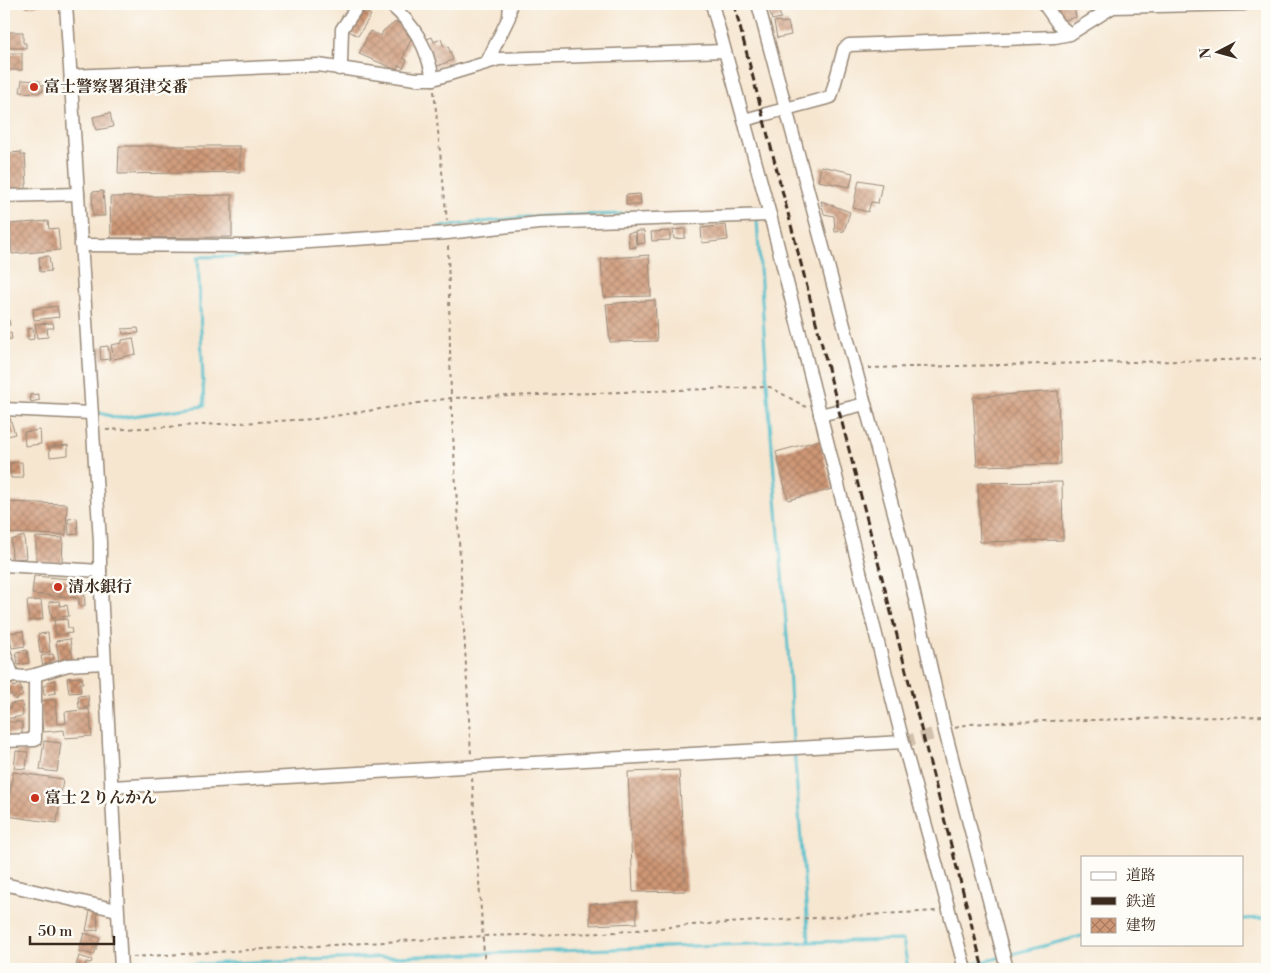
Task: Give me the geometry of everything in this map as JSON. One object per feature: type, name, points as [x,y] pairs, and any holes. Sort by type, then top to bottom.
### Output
[{"type":"street","points":[[66,4],[100,542],[104,663],[121,963]]},
{"type":"street","points":[[339,69],[341,63],[342,29],[359,4]]},
{"type":"street","points":[[390,4],[399,12],[421,40],[425,47],[433,79]]},
{"type":"street","points":[[487,62],[509,17],[510,4]]},
{"type":"street","points":[[712,4],[770,216],[903,742],[965,969]]},
{"type":"street","points":[[758,4],[904,550],[945,731],[1007,969]]},
{"type":"street","points":[[1044,4],[1058,24],[1070,34]]},
{"type":"street","points":[[744,120],[831,96],[844,49],[849,45],[1055,37],[1070,34],[1113,7],[1244,4]]},
{"type":"street","points":[[71,76],[318,65],[416,79],[433,79],[499,59],[724,51]]},
{"type":"street","points":[[4,196],[78,194]]},
{"type":"street","points":[[81,245],[248,246],[447,233],[539,223],[770,216]]},
{"type":"street","points":[[820,415],[865,404]]},
{"type":"street","points":[[4,410],[91,413]]},
{"type":"street","points":[[4,565],[100,571]]},
{"type":"street","points":[[4,652],[8,678],[35,675],[68,665],[104,663]]},
{"type":"street","points":[[4,741],[35,740],[35,675]]},
{"type":"street","points":[[111,787],[903,742]]},
{"type":"street","points":[[4,884],[117,910]]},
{"type":"path","points":[[855,368],[1267,359]]},
{"type":"path","points":[[93,431],[314,419],[450,398],[765,387],[770,387],[820,415]]},
{"type":"path","points":[[450,398],[485,969]]},
{"type":"path","points":[[945,731],[969,724],[1002,722],[1267,716]]},
{"type":"path","points":[[121,963],[483,936],[604,933],[692,925],[950,910]]},
{"type":"building","points":[[4,4],[9,4],[9,11],[4,11]]},
{"type":"building","points":[[26,4],[42,4],[42,5],[26,7]]},
{"type":"building","points":[[1057,4],[1073,4],[1076,17],[1062,21]]},
{"type":"building","points":[[778,7],[781,18],[772,20],[769,9]]},
{"type":"building","points":[[358,11],[362,14],[363,11],[371,15],[358,36],[347,30]]},
{"type":"building","points":[[780,21],[780,23],[788,22],[791,35],[777,38],[774,22]]},
{"type":"building","points":[[396,22],[409,30],[407,34],[412,37],[403,58],[407,60],[403,68],[399,65],[397,70],[359,54],[370,31],[381,36],[383,31]]},
{"type":"building","points":[[4,32],[23,32],[23,43],[26,43],[26,48],[4,48]]},
{"type":"building","points":[[432,37],[434,42],[441,39],[444,47],[448,46],[453,60],[435,67],[425,40]]},
{"type":"building","points":[[4,53],[22,53],[22,70],[4,70]]},
{"type":"building","points":[[22,80],[40,81],[40,85],[43,85],[43,91],[39,93],[20,92]]},
{"type":"building","points":[[110,113],[113,127],[96,130],[93,117]]},
{"type":"building","points":[[119,146],[240,146],[240,172],[118,174]]},
{"type":"building","points":[[21,152],[21,155],[25,155],[26,189],[9,190],[7,156],[10,153]]},
{"type":"building","points":[[821,166],[853,173],[850,187],[818,181]]},
{"type":"building","points":[[859,180],[882,184],[878,203],[871,202],[868,212],[853,208]]},
{"type":"building","points":[[103,191],[105,216],[93,216],[92,192]]},
{"type":"building","points":[[640,194],[641,205],[626,205],[626,195]]},
{"type":"building","points":[[232,195],[232,237],[111,238],[110,197]]},
{"type":"building","points":[[821,201],[850,212],[844,231],[835,232],[834,216],[824,214]]},
{"type":"building","points":[[48,221],[49,229],[58,228],[60,250],[12,254],[10,224]]},
{"type":"building","points":[[726,225],[728,240],[702,243],[701,228]]},
{"type":"building","points":[[685,229],[685,238],[674,239],[673,230]]},
{"type":"building","points":[[636,231],[644,231],[645,243],[637,244]]},
{"type":"building","points":[[670,231],[670,240],[652,241],[651,232]]},
{"type":"building","points":[[635,232],[636,247],[629,248],[628,233]]},
{"type":"building","points":[[649,255],[651,296],[604,297],[601,259]]},
{"type":"building","points":[[49,256],[51,271],[40,272],[39,257]]},
{"type":"building","points":[[655,300],[657,341],[610,342],[606,304]]},
{"type":"building","points":[[57,306],[59,317],[34,320],[33,309]]},
{"type":"building","points":[[9,320],[10,325],[6,326],[7,333],[11,333],[12,339],[4,340],[4,321]]},
{"type":"building","points":[[53,323],[54,328],[47,328],[48,337],[37,338],[35,324]]},
{"type":"building","points":[[33,328],[34,339],[28,340],[27,329]]},
{"type":"building","points":[[138,328],[139,333],[123,334],[122,329]]},
{"type":"building","points":[[133,338],[136,354],[114,359],[111,345]]},
{"type":"building","points":[[108,346],[110,359],[101,360],[100,347]]},
{"type":"building","points":[[1058,391],[1060,464],[977,466],[973,397]]},
{"type":"building","points":[[38,394],[40,400],[31,402],[30,395]]},
{"type":"building","points":[[10,418],[15,434],[4,437],[4,420]]},
{"type":"building","points":[[40,430],[41,444],[25,446],[24,432]]},
{"type":"building","points":[[820,440],[832,489],[788,500],[776,452]]},
{"type":"building","points":[[68,445],[68,455],[50,457],[49,447]]},
{"type":"building","points":[[22,462],[23,478],[11,478],[10,463]]},
{"type":"building","points":[[4,464],[6,464],[6,478],[4,478]]},
{"type":"building","points":[[1062,482],[1063,540],[980,542],[978,483]]},
{"type":"building","points":[[4,502],[67,504],[66,535],[4,533]]},
{"type":"building","points":[[77,518],[78,534],[69,535],[68,519]]},
{"type":"building","points":[[24,536],[26,558],[12,559],[11,540]]},
{"type":"building","points":[[36,537],[63,538],[62,562],[36,561]]},
{"type":"building","name":"清水銀行","points":[[34,576],[84,580],[85,606],[79,606],[79,598],[32,594]]},
{"type":"building","points":[[41,600],[43,619],[29,621],[27,601]]},
{"type":"building","points":[[59,601],[60,606],[67,605],[69,616],[52,618],[49,602]]},
{"type":"building","points":[[67,619],[68,628],[71,628],[72,633],[56,635],[54,620]]},
{"type":"building","points":[[23,631],[25,646],[12,648],[9,633]]},
{"type":"building","points":[[48,633],[50,652],[40,653],[38,634]]},
{"type":"building","points":[[70,639],[73,660],[59,661],[56,641]]},
{"type":"building","points":[[27,650],[29,663],[18,665],[16,652]]},
{"type":"building","points":[[53,654],[54,659],[50,660],[50,667],[43,668],[41,656]]},
{"type":"building","points":[[82,677],[83,683],[80,683],[81,692],[69,693],[67,678]]},
{"type":"building","points":[[55,680],[56,693],[44,695],[43,686],[47,685],[47,682]]},
{"type":"building","points":[[12,684],[14,687],[19,684],[23,695],[15,700],[11,694],[8,696],[4,689]]},
{"type":"building","points":[[88,695],[89,707],[79,708],[78,696]]},
{"type":"building","points":[[55,699],[57,724],[66,723],[65,712],[89,709],[92,736],[65,738],[64,730],[43,732],[40,701]]},
{"type":"building","points":[[22,702],[23,716],[5,719],[4,709],[11,708],[10,704]]},
{"type":"building","points":[[6,722],[22,722],[22,734],[6,734]]},
{"type":"building","points":[[44,741],[61,743],[57,772],[40,770]]},
{"type":"building","points":[[4,747],[8,748],[6,762],[4,762]]},
{"type":"building","points":[[16,751],[28,752],[26,769],[14,768]]},
{"type":"building","points":[[679,770],[686,891],[633,892],[628,772]]},
{"type":"building","name":"富士２りんかん","points":[[13,772],[63,779],[57,823],[7,816]]},
{"type":"building","points":[[636,902],[637,923],[590,925],[590,904]]},
{"type":"building","points":[[90,911],[97,911],[98,930],[86,931]]},
{"type":"building","points":[[84,933],[100,938],[94,955],[79,951]]},
{"type":"building","points":[[79,956],[92,960],[91,963],[86,962],[84,969],[75,969]]},
{"type":"waterway","points":[[439,227],[535,216],[632,214]]},
{"type":"waterway","points":[[757,219],[768,397],[788,648],[793,744]]},
{"type":"waterway","points":[[96,412],[118,418],[204,406],[198,257],[251,256]]},
{"type":"waterway","points":[[794,750],[809,942]]},
{"type":"waterway","points":[[1244,919],[1267,918]]},
{"type":"waterway","points":[[1008,955],[1081,936]]},
{"type":"waterway","points":[[143,966],[903,940],[908,969]]},
{"type":"waterway","points":[[966,966],[1002,957]]},
{"type":"tunnel","points":[[903,742],[945,731]]},
{"type":"railway","points":[[734,4],[983,969]]},
{"type":"place","name":"富士警察署須津交番","points":[[34,87]]},
{"type":"place","name":"清水銀行","points":[[58,587]]},
{"type":"place","name":"富士２りんかん","points":[[35,798]]}]
